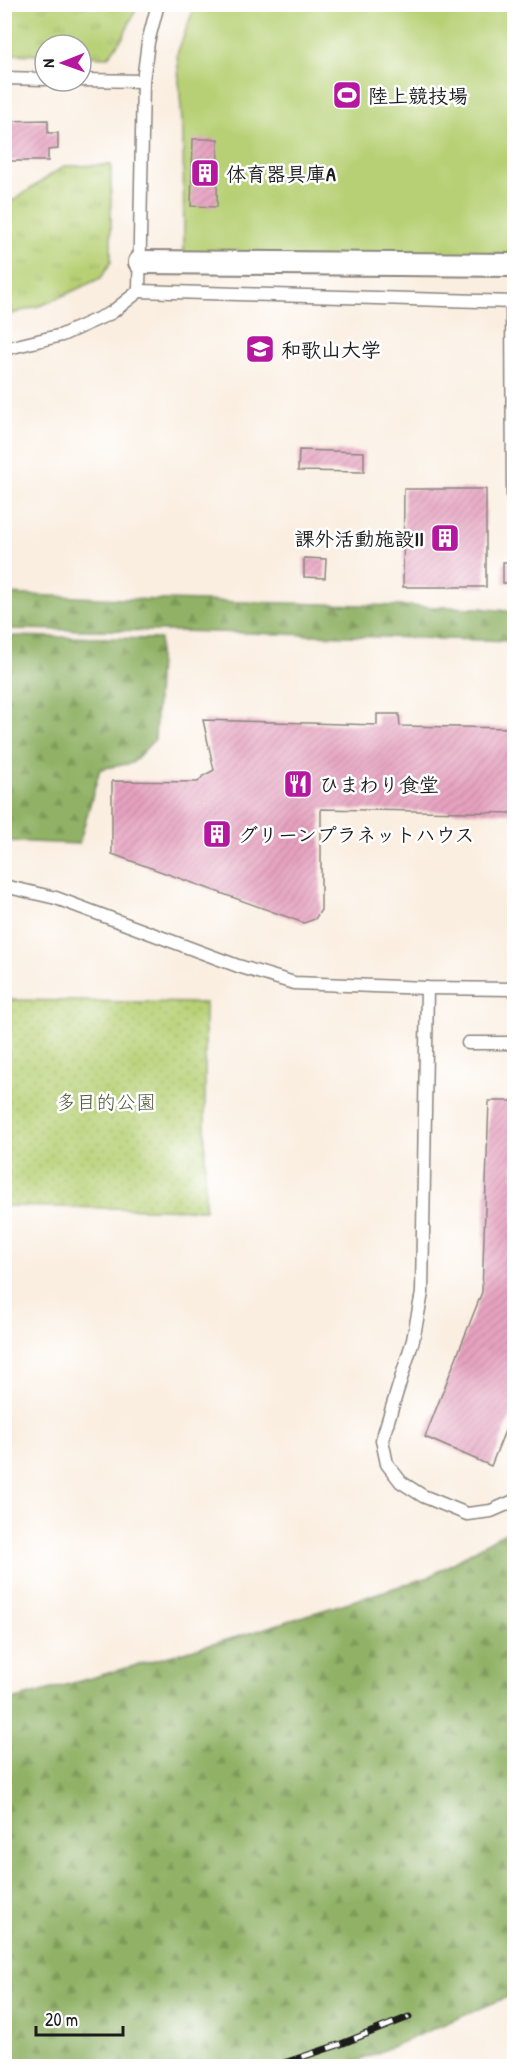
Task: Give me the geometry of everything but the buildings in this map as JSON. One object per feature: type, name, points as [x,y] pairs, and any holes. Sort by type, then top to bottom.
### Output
[{"type":"street","points":[[140,262],[514,265]]},
{"type":"lane","points":[[139,291],[143,81],[148,42],[158,4]]},
{"type":"lane","points":[[4,78],[33,79]]},
{"type":"lane","points":[[93,80],[143,81]]},
{"type":"lane","points":[[4,349],[62,335],[111,313],[139,291],[513,302],[513,498]]},
{"type":"lane","points":[[4,886],[56,898],[238,966],[294,983],[514,989]]},
{"type":"lane","points":[[427,988],[422,1293],[413,1340],[382,1440],[387,1464],[401,1482],[423,1496],[466,1514],[491,1510],[514,1501]]},
{"type":"lane","points":[[468,1043],[514,1043]]},
{"type":"green space","points":[[5,4],[138,5],[123,37],[108,57],[93,56],[93,33],[33,33],[33,55],[7,54]]},
{"type":"green space","name":"陸上競技場","points":[[195,5],[514,5],[514,255],[184,260],[183,136],[177,54]]},
{"type":"green space","points":[[111,165],[111,262],[101,278],[45,304],[5,316],[5,202],[11,202],[64,166]]},
{"type":"green space","points":[[5,594],[480,608],[514,612],[514,641],[178,631],[5,629]]},
{"type":"green space","points":[[5,636],[160,639],[155,739],[132,763],[100,769],[79,844],[5,841]]},
{"type":"green space","name":"多目的公園","points":[[9,1000],[205,1003],[205,1210],[5,1206]]},
{"type":"green space","points":[[514,1527],[514,1994],[347,2066],[5,2066],[5,1702],[237,1637],[429,1577]]},
{"type":"railway","points":[[275,2066],[341,2044],[409,2017]]},
{"type":"place","name":"陸上競技場","points":[[347,95]]},
{"type":"place","name":"体育器具庫A","points":[[205,173]]},
{"type":"place","name":"和歌山大学","points":[[260,349]]},
{"type":"place","name":"課外活動施設II","points":[[445,538]]},
{"type":"place","name":"ひまわり食堂","points":[[298,784]]},
{"type":"place","name":"グリーンプラネットハウス","points":[[217,834]]}]
